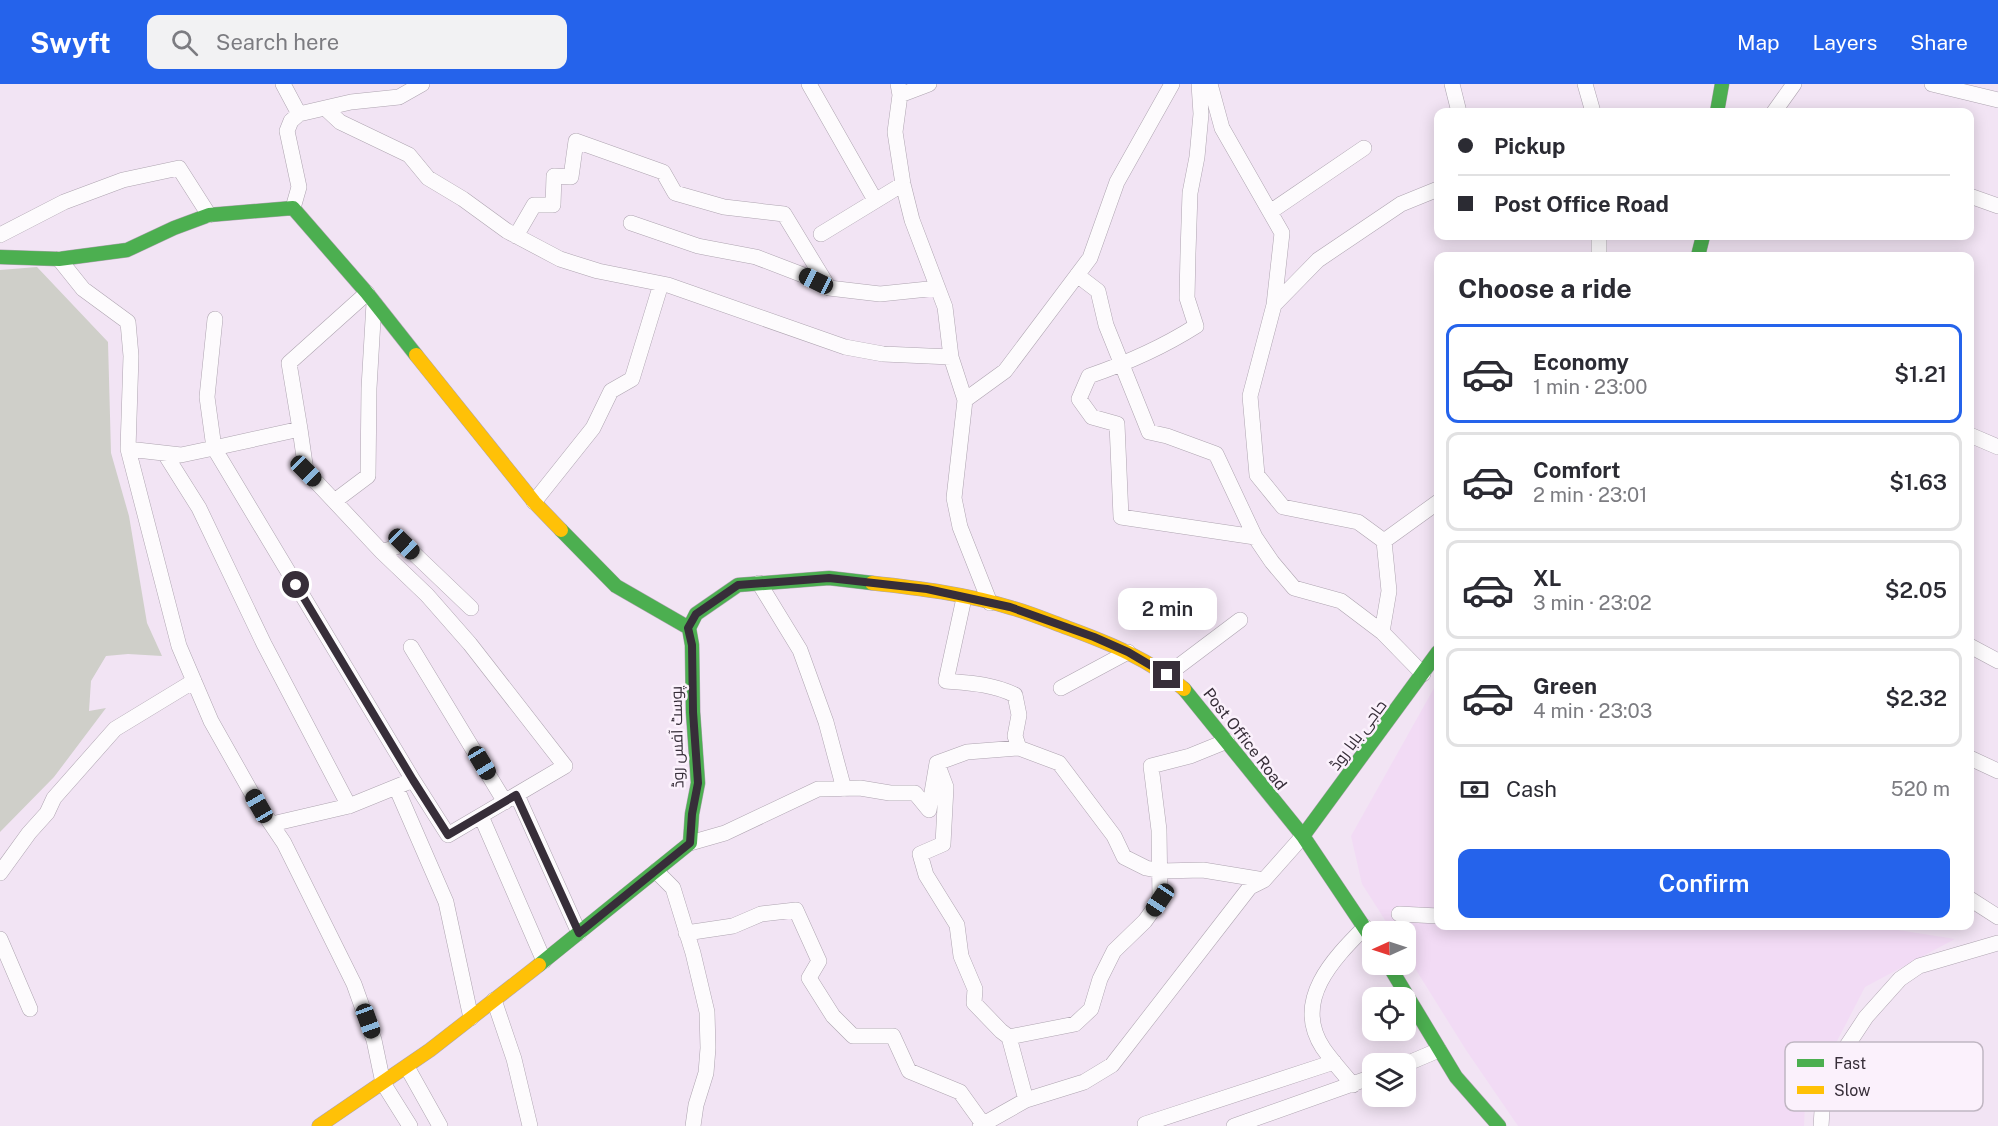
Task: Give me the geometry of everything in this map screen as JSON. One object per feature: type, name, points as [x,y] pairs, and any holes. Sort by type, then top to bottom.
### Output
[{"type":"main road","points":[[1719,108],[1722,84]]},
{"type":"main road","points":[[0,257],[59,259],[127,250],[209,215],[293,208],[370,298],[534,502],[616,585],[688,628],[696,614],[738,585],[829,578],[927,589],[990,603]]},
{"type":"main road","name":"Post Office Road","points":[[990,603],[1010,607],[1094,637],[1128,652],[1167,675],[1184,689],[1303,836],[1362,923]]},
{"type":"main road","name":"پوسٹ آفس روڈ","points":[[688,628],[692,645],[693,712],[698,783],[692,814],[690,843]]},
{"type":"main road","name":"حاجی بابا روڈ","points":[[1303,836],[1434,658]]},
{"type":"main road","points":[[320,1126],[406,1067],[471,1018],[690,843]]},
{"type":"main road","points":[[1395,975],[1456,1077],[1498,1126]]},
{"type":"street","points":[[283,84],[298,114]]},
{"type":"street","points":[[293,208],[299,187],[287,131],[291,121],[298,114],[351,102],[399,97],[422,84]]},
{"type":"street","points":[[809,84],[875,200]]},
{"type":"street","points":[[929,84],[899,89],[895,132],[903,184],[912,220],[945,307],[951,357],[965,400],[954,498],[960,527],[990,603]]},
{"type":"street","points":[[965,400],[1005,371],[1090,258],[1118,182],[1172,84]]},
{"type":"street","points":[[1199,84],[1201,114],[1191,193],[1187,298],[1196,326],[1173,341],[1121,365],[1089,376],[1079,399],[1092,417],[1117,424],[1121,517],[1255,537]]},
{"type":"street","points":[[1210,84],[1222,128],[1282,233],[1274,305],[1250,396],[1257,475],[1283,507],[1358,522],[1384,541],[1389,591],[1382,632]]},
{"type":"street","points":[[1452,84],[1458,108]]},
{"type":"street","points":[[1586,84],[1592,108]]},
{"type":"street","points":[[1777,108],[1794,84]]},
{"type":"street","points":[[1932,84],[1998,100]]},
{"type":"street","points":[[325,108],[340,122],[409,155],[428,178],[516,236],[560,259],[598,271],[661,284],[845,346],[883,354],[951,357]]},
{"type":"street","points":[[516,236],[534,205],[553,205],[554,176],[571,177],[576,141],[663,172],[675,193],[724,207],[784,214],[829,288]]},
{"type":"street","points":[[1270,212],[1364,148]]},
{"type":"street","points":[[0,236],[64,202],[123,180],[179,168],[209,215]]},
{"type":"street","points":[[821,234],[903,184]]},
{"type":"street","points":[[1274,305],[1318,260],[1401,204],[1434,191]]},
{"type":"street","points":[[1974,197],[1998,206]]},
{"type":"street","points":[[631,223],[698,246],[756,257],[829,288],[880,294],[938,288]]},
{"type":"street","points":[[59,259],[83,289],[128,322],[131,356],[128,449],[179,646],[211,721],[284,843],[354,984],[374,1040],[383,1083],[410,1126]]},
{"type":"street","points":[[1077,275],[1098,291],[1106,325],[1149,432],[1167,436],[1216,454],[1255,537],[1294,588],[1341,601],[1382,632],[1423,674]]},
{"type":"street","points":[[534,502],[593,428],[611,391],[632,379],[661,284]]},
{"type":"street","points":[[215,319],[207,397],[214,448],[448,835],[565,766],[470,644],[336,500],[306,471],[289,363],[370,298]]},
{"type":"street","points":[[336,500],[368,477],[370,298]]},
{"type":"street","points":[[128,449],[180,455],[300,429]]},
{"type":"street","points":[[1974,437],[1998,447]]},
{"type":"street","points":[[165,454],[199,508],[264,644],[350,806]]},
{"type":"street","points":[[1384,541],[1434,505]]},
{"type":"street","points":[[382,552],[404,544],[471,608]]},
{"type":"street","points":[[759,584],[800,650],[826,722],[844,789]]},
{"type":"street","points":[[964,598],[946,681],[982,684],[1001,688],[1015,695],[1019,715],[1014,736],[1019,748]]},
{"type":"street","points":[[1167,675],[1240,621]]},
{"type":"street","points":[[411,647],[511,798],[579,933]]},
{"type":"street","points":[[1974,648],[1998,661]]},
{"type":"street","points":[[1061,688],[1128,652]]},
{"type":"street","points":[[0,873],[29,833],[47,813],[54,798],[115,729],[194,681]]},
{"type":"street","points":[[1009,1037],[1075,1024],[1091,1009],[1100,979],[1114,951],[1145,921],[1160,900],[1159,830],[1151,766],[1190,756],[1227,741]]},
{"type":"street","points":[[937,763],[967,752],[1019,748],[1059,763],[1114,836],[1124,856],[1146,868],[1161,871],[1203,870],[1264,880]]},
{"type":"street","points":[[1974,760],[1998,771]]},
{"type":"street","points":[[690,843],[725,833],[818,789],[860,788],[890,793],[915,793],[928,810],[937,763]]},
{"type":"street","points":[[937,763],[946,787],[943,844],[920,854],[926,875],[957,925],[961,956],[975,989],[974,1003],[1009,1037],[1026,1100]]},
{"type":"street","points":[[272,824],[350,806],[413,780]]},
{"type":"street","points":[[396,787],[446,902],[471,1018]]},
{"type":"street","points":[[481,816],[544,961]]},
{"type":"street","points":[[686,933],[733,926],[761,914],[796,910],[819,961],[809,978],[833,1016],[853,1036],[892,1036],[909,1071],[960,1092],[982,1125],[1026,1100],[1084,1082],[1112,1065],[1250,887],[1264,880],[1303,836]]},
{"type":"street","points":[[656,871],[673,888],[707,1012],[706,1073],[696,1106],[693,1126]]},
{"type":"street","points":[[1974,901],[1998,916]]},
{"type":"street","points":[[1399,914],[1434,916]]},
{"type":"street","points":[[1353,1085],[1322,1047],[1312,1021],[1316,989],[1338,955],[1362,938]]},
{"type":"street","points":[[0,939],[30,1009]]},
{"type":"street","points":[[1849,1042],[1866,1017],[1900,979],[1919,966],[1998,943]]},
{"type":"street","points":[[494,1000],[514,1059],[530,1126]]},
{"type":"street","points":[[1416,1060],[1439,1050]]},
{"type":"street","points":[[1145,1124],[1334,1062]]},
{"type":"street","points":[[406,1067],[440,1126]]},
{"type":"street","points":[[1234,1126],[1362,1081]]},
{"type":"street","points":[[1821,1126],[1822,1111]]},
{"type":"shaded area","points":[[37,267],[108,342],[111,453],[129,516],[147,623],[162,656],[128,654],[106,656],[91,681],[89,711],[106,708],[54,777],[0,832],[0,270]]},
{"type":"shaded area","points":[[1434,688],[1434,930],[1898,930],[1955,939],[1865,987],[1837,1042],[1785,1042],[1785,1111],[1805,1111],[1804,1126],[1518,1126],[1466,1050],[1416,970],[1416,921],[1386,921],[1362,884],[1351,836]]},
{"type":"traffic: fast","points":[[1718,108],[1722,84]]},
{"type":"traffic: fast","points":[[0,257],[59,259],[127,250],[209,215],[293,208],[367,293],[416,355]]},
{"type":"traffic: fast","points":[[1699,252],[1702,240]]},
{"type":"traffic: fast","points":[[561,530],[616,586],[689,628]]},
{"type":"traffic: fast","points":[[539,965],[690,843],[692,814],[698,783],[693,712],[692,645],[689,628],[696,614],[738,585],[829,578],[872,583]]},
{"type":"traffic: fast","points":[[1303,836],[1434,657]]},
{"type":"traffic: fast","points":[[1184,689],[1303,836],[1362,924]]},
{"type":"traffic: fast","points":[[1395,975],[1456,1077],[1499,1126]]},
{"type":"traffic: slow","points":[[416,355],[534,502],[561,530]]},
{"type":"traffic: slow","points":[[872,583],[960,595],[1026,612],[1129,653],[1158,669],[1184,689]]},
{"type":"traffic: slow","points":[[319,1126],[430,1050],[539,965]]},
{"type":"route","points":[[296,585],[448,835],[516,795],[579,933],[690,843],[692,814],[698,783],[693,712],[692,645],[688,628],[696,614],[738,585],[829,578],[927,589],[1010,607],[1073,629],[1128,652],[1167,675]]}]
